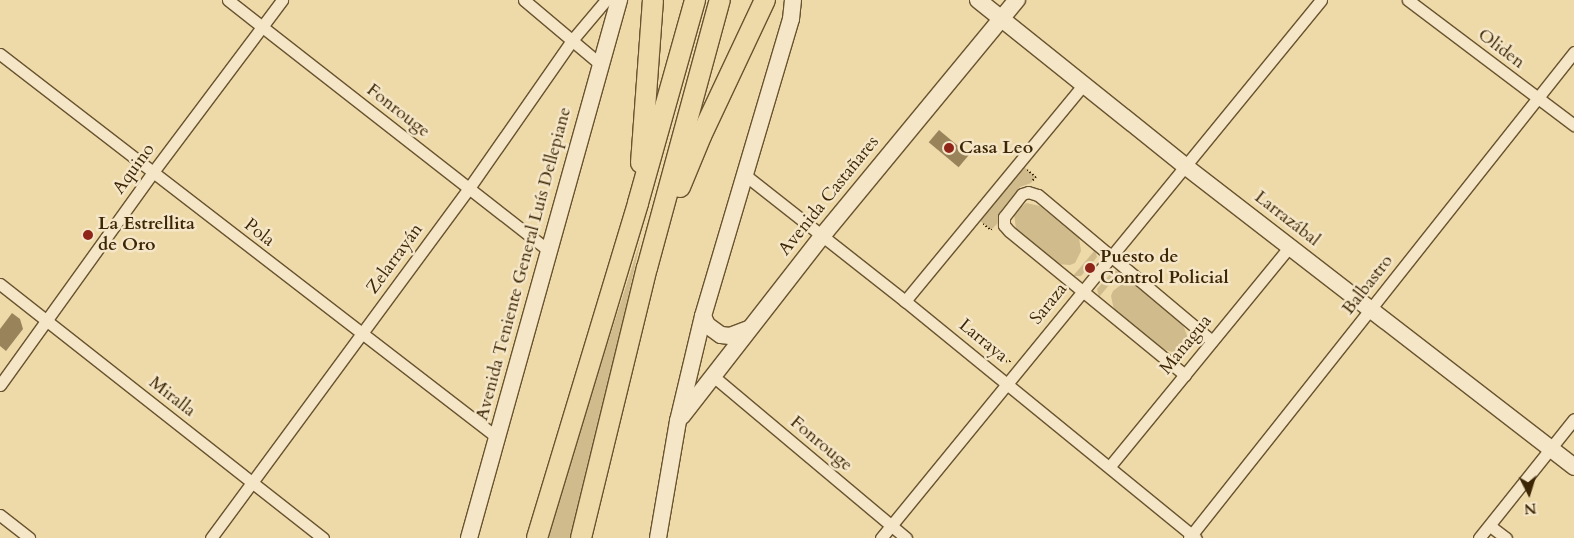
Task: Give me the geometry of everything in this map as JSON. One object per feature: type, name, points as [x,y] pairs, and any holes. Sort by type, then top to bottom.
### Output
[{"type":"highway","points":[[638,203],[653,0]]},
{"type":"highway","points":[[537,538],[638,203],[696,0]]},
{"type":"highway","points":[[581,538],[647,268],[720,0]]},
{"type":"highway","points":[[647,268],[701,136],[765,0]]},
{"type":"street","name":"Fonrouge","points":[[228,0],[548,250]]},
{"type":"street","name":"Aquino","points":[[0,384],[152,172],[282,0]]},
{"type":"street","points":[[524,0],[573,39],[600,64]]},
{"type":"street","name":"Zelarrayán","points":[[211,538],[469,188],[573,39],[606,0]]},
{"type":"street","name":"Avenida Teniente General Luís Dellepiane","points":[[468,538],[498,438],[618,0]]},
{"type":"street","points":[[658,538],[678,421],[703,316],[791,19],[793,0]]},
{"type":"street","name":"Larrazábal","points":[[978,0],[1185,166],[1574,467]]},
{"type":"street","name":"Avenida Castañares","points":[[678,421],[822,235],[1017,0]]},
{"type":"street","name":"Saraza","points":[[881,538],[1321,0]]},
{"type":"street","name":"Oliden","points":[[1408,0],[1574,126]]},
{"type":"street","name":"Balbastro","points":[[1192,537],[1574,52]]},
{"type":"street","name":"Pola","points":[[0,54],[361,335],[498,438]]},
{"type":"street","points":[[905,300],[1084,84]]},
{"type":"street","name":"Larraya","points":[[745,174],[905,300],[1110,466],[1192,537]]},
{"type":"street","points":[[1185,375],[1009,231],[1004,225],[1004,216],[1022,194],[1028,192],[1038,195],[1212,341]]},
{"type":"street","name":"Managua","points":[[1110,466],[1290,246]]},
{"type":"street","name":"Miralla","points":[[0,284],[323,538]]},
{"type":"street","points":[[703,316],[707,324],[721,335],[730,336],[748,329]]},
{"type":"street","name":"Fonrouge","points":[[713,376],[906,538]]},
{"type":"street","points":[[1479,538],[1574,419]]},
{"type":"street","points":[[0,515],[28,538]]},
{"type":"street","points":[[1490,526],[1506,538]]},
{"type":"path","points":[[1023,166],[1036,177],[1028,184]]},
{"type":"path","points":[[979,220],[991,230]]},
{"type":"path","points":[[997,362],[1003,363],[1013,359]]},
{"type":"shaded area","points":[[1023,166],[1036,177],[1031,183],[1020,187],[999,213],[998,223],[991,230],[979,220]]},
{"type":"shaded area","points":[[1026,203],[1040,206],[1079,238],[1081,251],[1075,263],[1070,265],[1057,264],[1016,229],[1014,214]]},
{"type":"shaded area","points":[[641,239],[574,538],[547,538],[578,436]]},
{"type":"shaded area","points":[[1095,250],[1097,257],[1081,276],[1073,276]]},
{"type":"shaded area","points":[[1114,270],[1120,272],[1099,297],[1097,289]]},
{"type":"shaded area","points":[[1129,283],[1135,285],[1183,325],[1188,338],[1182,349],[1172,352],[1163,349],[1114,310],[1111,296],[1113,291],[1122,284]]},
{"type":"building","name":"Casa Leo","points":[[939,130],[969,155],[959,167],[929,142]]},
{"type":"building","points":[[12,313],[20,319],[23,329],[6,351],[0,346],[0,329]]},
{"type":"place","name":"Casa Leo","points":[[949,148]]},
{"type":"place","name":"La Estrellita de Oro","points":[[88,235]]},
{"type":"place","name":"Puesto de Control Policial","points":[[1090,268]]}]
